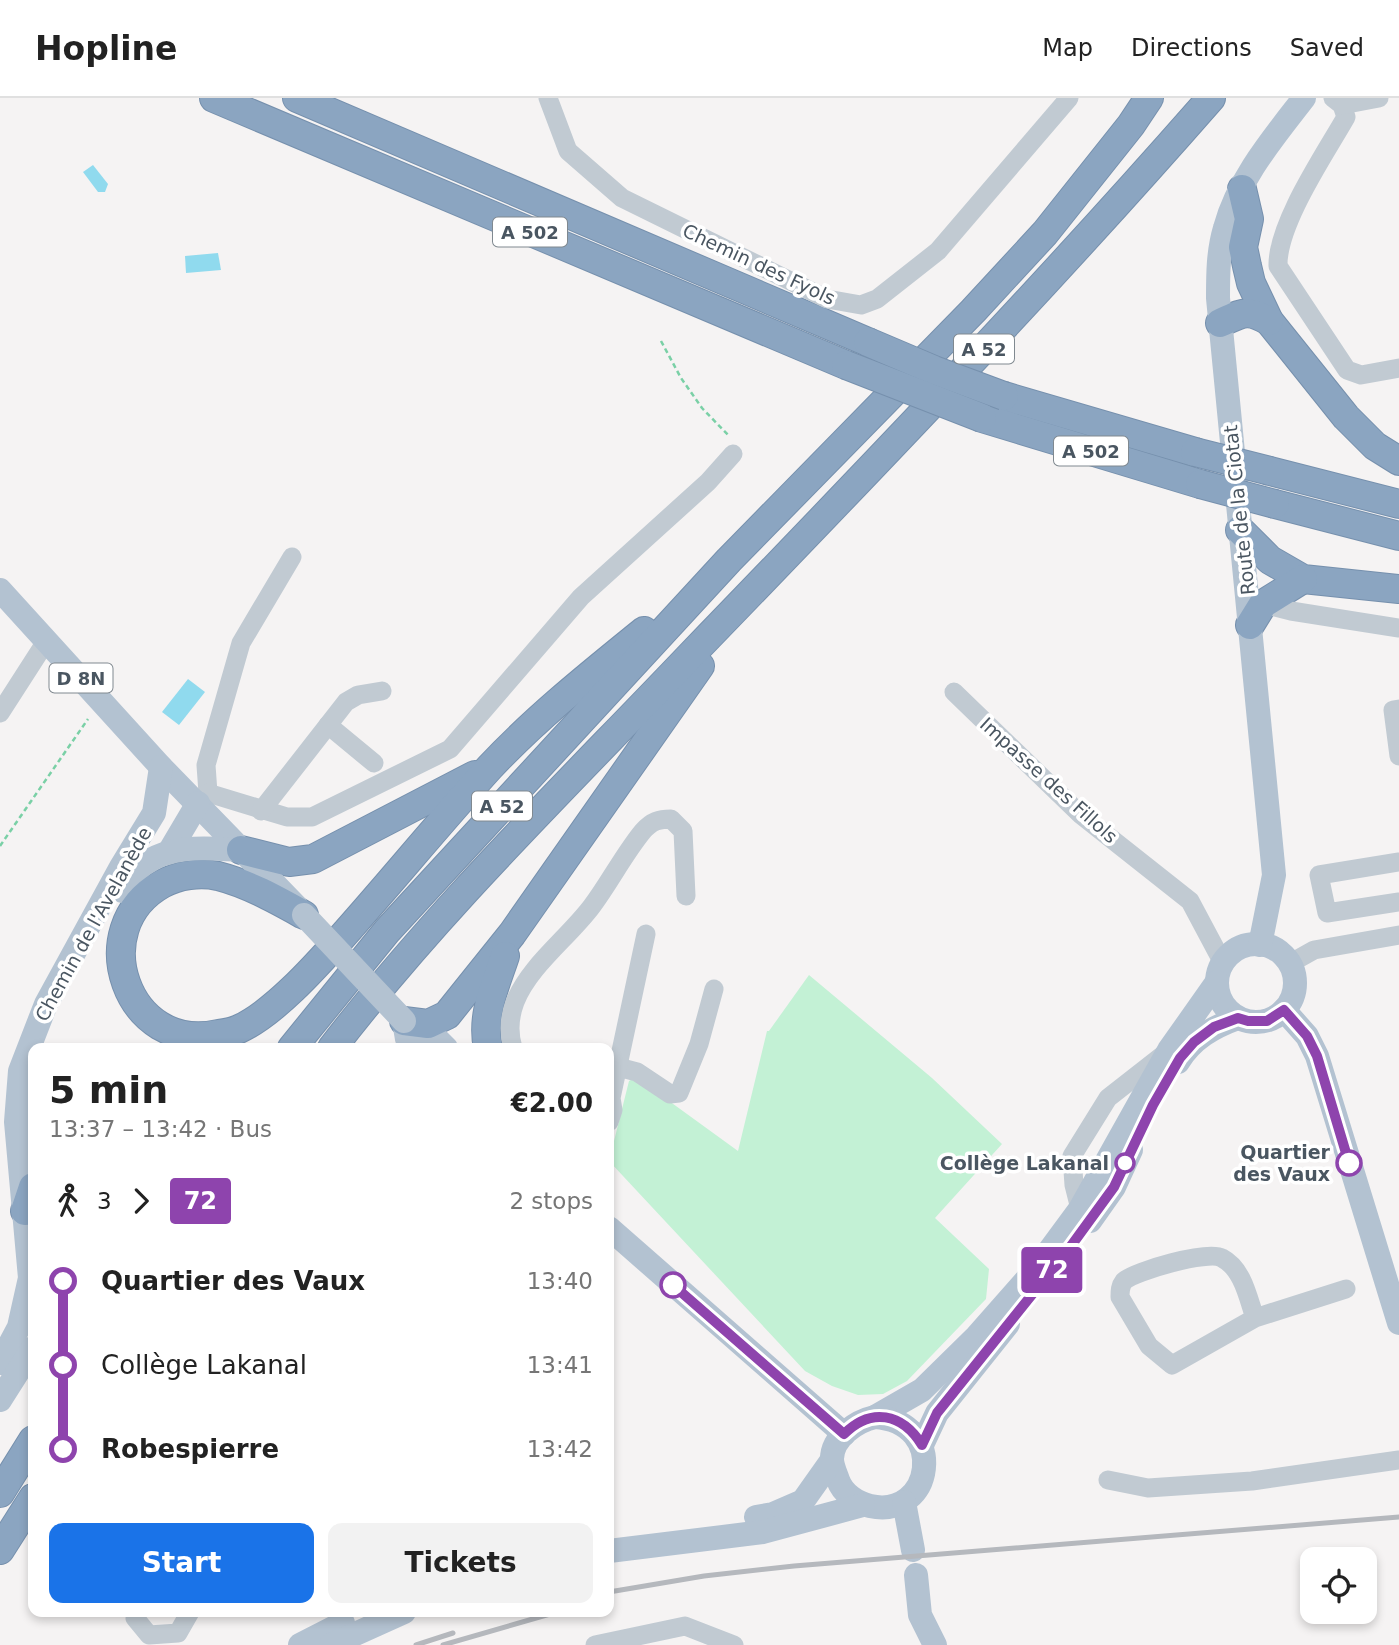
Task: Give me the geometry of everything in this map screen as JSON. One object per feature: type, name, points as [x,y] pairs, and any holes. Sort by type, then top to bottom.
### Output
[{"type":"highway","name":"A 502","points":[[214,98],[846,365],[982,418],[1200,484],[1399,536]]},
{"type":"highway","name":"A 502","points":[[297,98],[868,342],[1004,396],[1195,452],[1399,504]]},
{"type":"highway","name":"A 52","points":[[296,1043],[387,931],[719,570],[1045,233],[1131,125],[1149,98]]},
{"type":"highway","name":"A 52","points":[[336,1043],[469,885],[887,453],[1107,217],[1211,98]]},
{"type":"highway","points":[[1242,189],[1249,219],[1243,247],[1251,283],[1269,321],[1346,417],[1376,446],[1399,461]]},
{"type":"highway","points":[[1220,323],[1244,312],[1254,312],[1269,321]]},
{"type":"highway","points":[[1240,530],[1270,560],[1303,579],[1399,589]]},
{"type":"highway","points":[[219,1043],[277,1003],[313,969],[490,767],[576,686],[719,570]]},
{"type":"highway","points":[[1257,615],[1303,579]]},
{"type":"highway","points":[[404,1021],[428,1024],[447,1016],[512,934],[751,593]]},
{"type":"highway","points":[[241,850],[289,862],[313,859],[490,767]]},
{"type":"highway","points":[[239,1030],[204,1038],[177,1035],[159,1027],[143,1013],[129,992],[121,968],[121,940],[125,924],[144,897],[171,879],[188,875],[216,875],[254,888],[304,915]]},
{"type":"highway","points":[[487,1043],[489,1004],[512,934]]},
{"type":"highway","points":[[0,1493],[28,1448]]},
{"type":"highway","points":[[0,1550],[28,1506]]},
{"type":"main road","name":"Route de la Ciotat","points":[[1260,945],[1274,875],[1257,615],[1240,530],[1218,298],[1219,259],[1225,226],[1242,189],[1267,145],[1304,98]]},
{"type":"main road","name":"D 8N","points":[[0,590],[160,766],[203,798],[241,850],[404,1021],[427,1029],[441,1043]]},
{"type":"main road","name":"Chemin de l'Avelanède","points":[[31,1043],[46,1004],[121,867],[155,813],[160,766]]},
{"type":"main road","name":"Chemin de l'Avelanède","points":[[155,813],[203,798]]},
{"type":"main road","name":"Chemin de l'Avelanède","points":[[169,852],[203,798]]},
{"type":"main road","name":"Chemin de l'Avelanède","points":[[46,1043],[54,1016],[122,892],[142,866],[169,852],[205,847],[241,850]]},
{"type":"main road","points":[[614,1537],[773,1514],[803,1501],[832,1460],[844,1434],[852,1426],[875,1417],[922,1390],[1035,1270],[1080,1209],[1170,1050],[1232,952],[1260,945],[1282,954],[1289,964],[1295,983],[1290,1002],[1284,1010],[1267,1021],[1238,1018],[1223,1003],[1220,973]]},
{"type":"main road","points":[[1284,1010],[1307,1036],[1317,1056],[1398,1317]]},
{"type":"main road","points":[[922,1445],[945,1402],[1071,1246],[1114,1187],[1153,1105],[1180,1058],[1194,1042],[1214,1027],[1238,1018]]},
{"type":"main road","name":"D 8N","points":[[404,1021],[407,1040],[410,1043]]},
{"type":"main road","name":"Chemin de l'Avelanède","points":[[28,1050],[20,1071],[16,1122],[28,1193]]},
{"type":"main road","points":[[614,1233],[844,1434]]},
{"type":"main road","name":"Chemin de l'Avelanède","points":[[0,1363],[19,1327],[28,1287]]},
{"type":"main road","points":[[0,1400],[28,1356]]},
{"type":"main road","points":[[832,1460],[839,1484],[849,1496],[863,1505],[878,1508],[904,1502],[918,1488],[924,1474],[922,1445],[903,1423],[890,1418],[875,1417]]},
{"type":"main road","points":[[904,1502],[914,1550]]},
{"type":"main road","points":[[614,1550],[763,1532],[863,1505]]},
{"type":"main road","points":[[916,1575],[920,1615],[935,1645]]},
{"type":"main road","points":[[300,1645],[355,1617]]},
{"type":"main road","points":[[331,1645],[393,1617]]},
{"type":"street","name":"Chemin des Fyols","points":[[548,98],[568,151],[622,198],[827,299],[861,304],[877,299],[938,251],[1069,98]]},
{"type":"street","points":[[1379,98],[1338,102],[1346,117],[1299,201],[1278,251],[1278,266],[1347,370],[1361,375],[1399,368]]},
{"type":"street","points":[[292,557],[241,643],[206,765],[203,798],[287,817],[312,817],[450,749],[581,597],[708,482],[733,454]]},
{"type":"street","points":[[1257,615],[1291,611],[1399,628]]},
{"type":"street","points":[[0,713],[47,640]]},
{"type":"street","points":[[261,811],[346,702],[358,695],[382,691]]},
{"type":"street","name":"Impasse des Fillols","points":[[954,692],[1080,814],[1191,901],[1220,973]]},
{"type":"street","points":[[1399,709],[1393,710],[1399,756]]},
{"type":"street","points":[[328,725],[374,763]]},
{"type":"street","points":[[511,1043],[510,1017],[528,979],[590,908],[644,830],[657,819],[671,819],[682,831],[686,896]]},
{"type":"street","points":[[1399,862],[1319,875],[1327,913],[1399,902]]},
{"type":"street","points":[[1202,923],[1213,902]]},
{"type":"street","points":[[614,1085],[646,934]]},
{"type":"street","points":[[1289,964],[1314,950],[1399,935]]},
{"type":"street","points":[[618,1067],[637,1072],[670,1094],[679,1093],[699,1044],[715,989]]},
{"type":"street","points":[[1080,1209],[1074,1185],[1072,1156],[1108,1098],[1170,1050]]},
{"type":"street","points":[[1255,1318],[1239,1274],[1222,1257],[1205,1254],[1180,1260],[1125,1280],[1120,1287],[1120,1297],[1149,1346],[1172,1365],[1255,1318],[1346,1289]]},
{"type":"street","points":[[1108,1480],[1148,1488],[1252,1481],[1399,1460]]},
{"type":"street","points":[[135,1617],[149,1635],[178,1633],[187,1617]]},
{"type":"street","points":[[595,1645],[685,1626],[734,1645]]},
{"type":"path","points":[[661,341],[681,378],[702,408],[734,443],[733,454]]},
{"type":"path","points":[[0,846],[102,700]]},
{"type":"green space","points":[[809,975],[932,1078],[1002,1144],[935,1218],[989,1269],[986,1299],[907,1381],[883,1394],[858,1395],[832,1386],[805,1371],[614,1166],[614,1141],[629,1081],[636,1077],[738,1151],[769,1031]]},
{"type":"water","points":[[93,165],[108,184],[105,192],[98,192],[83,172]]},
{"type":"water","points":[[218,253],[221,270],[186,273],[185,256]]},
{"type":"water","points":[[188,679],[205,692],[179,725],[162,712]]},
{"type":"railway","points":[[614,1591],[704,1576],[794,1566],[1399,1517]]},
{"type":"railway","points":[[443,1645],[540,1617]]},
{"type":"railway","points":[[416,1645],[453,1633]]},
{"type":"bus line","name":"72","points":[[673,1285],[844,1434],[863,1420],[875,1417],[890,1418],[903,1423],[922,1445],[937,1413],[1071,1246],[1114,1187],[1153,1105],[1180,1058],[1194,1042],[1214,1027],[1238,1018],[1267,1021],[1284,1010],[1307,1036],[1317,1056],[1349,1163]]},
{"type":"place","name":"Collège Lakanal","points":[[1125,1163]]},
{"type":"place","name":"Quartier des Vaux","points":[[1349,1163]]}]
